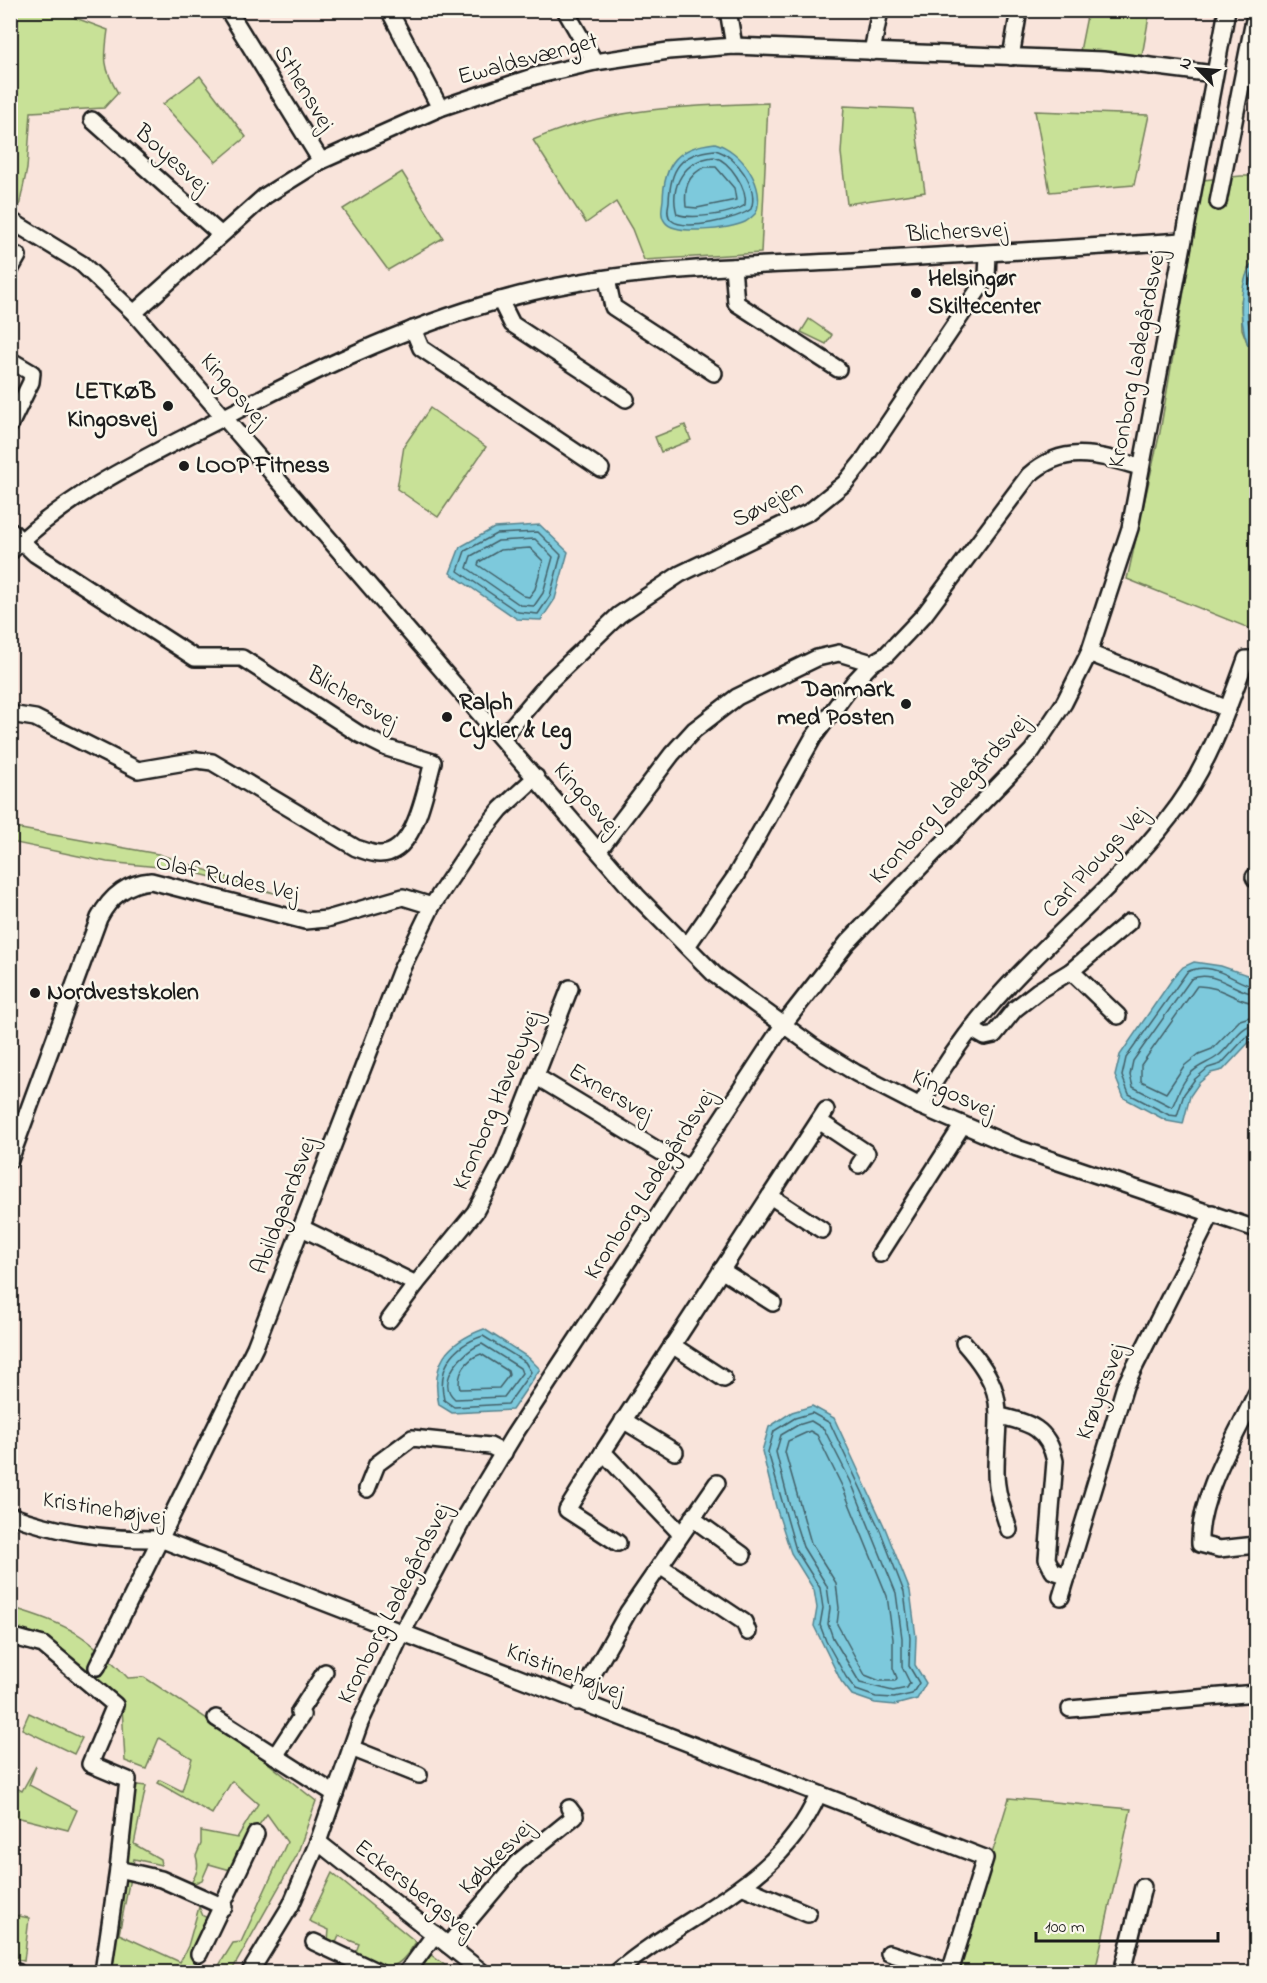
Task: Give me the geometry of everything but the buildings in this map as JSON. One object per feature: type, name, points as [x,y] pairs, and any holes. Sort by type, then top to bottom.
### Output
[{"type":"street","name":"Sthensvej","points":[[228,10],[321,161]]},
{"type":"street","points":[[388,10],[440,108]]},
{"type":"street","points":[[565,10],[595,63]]},
{"type":"street","points":[[728,10],[734,46]]},
{"type":"street","points":[[872,52],[880,10]]},
{"type":"street","points":[[1011,57],[1019,10]]},
{"type":"street","name":"Kronborg Ladegårdsvej","points":[[250,1972],[291,1905],[318,1842],[351,1748],[375,1689],[402,1633],[465,1516],[504,1453],[783,1025],[847,943],[1032,751],[1064,703],[1089,653],[1130,528],[1227,10]]},
{"type":"street","points":[[1218,202],[1256,10]]},
{"type":"street","name":"Ewaldsvænget","points":[[134,313],[265,196],[321,161],[440,108],[535,76],[668,51],[734,46],[1103,60],[1214,74]]},
{"type":"street","name":"Boyesvej","points":[[92,120],[220,234]]},
{"type":"street","name":"Kingosvej","points":[[10,220],[82,264],[134,313],[638,896],[715,975],[783,1025],[856,1072],[962,1126],[1017,1148],[1257,1229]]},
{"type":"street","name":"Blichersvej","points":[[10,714],[34,718],[138,770],[197,760],[212,762],[356,848],[379,854],[394,851],[405,843],[415,823],[433,762],[387,748],[359,734],[242,658],[195,658],[14,541],[113,475],[225,416],[352,354],[413,329],[500,300],[559,286],[672,270],[988,254],[1183,241]]},
{"type":"street","name":"Søvejen","points":[[502,738],[574,656],[619,615],[680,574],[809,512],[845,483],[862,462],[987,277],[988,254]]},
{"type":"street","points":[[733,267],[736,303],[838,369]]},
{"type":"street","points":[[607,279],[613,307],[714,373]]},
{"type":"street","points":[[500,300],[512,324],[626,399]]},
{"type":"street","points":[[413,329],[420,348],[601,469]]},
{"type":"street","points":[[10,360],[32,373],[31,382],[10,425]]},
{"type":"street","points":[[687,946],[735,877],[813,738],[854,682],[872,663],[886,655],[924,615],[1029,475],[1043,462],[1066,455],[1094,454],[1140,467]]},
{"type":"street","points":[[599,850],[655,774],[687,738],[737,697],[817,658],[839,653],[872,663]]},
{"type":"street","points":[[1089,653],[1228,710]]},
{"type":"street","name":"Carl Plougs Vej","points":[[920,1106],[971,1029],[992,1004],[1137,858],[1171,817],[1210,752],[1246,659],[1257,659]]},
{"type":"street","name":"Abildgaardsvej","points":[[97,1667],[255,1347],[400,972],[432,906],[476,840],[501,809],[536,777]]},
{"type":"street","name":"Olaf Rudes Vej","points":[[10,1160],[99,918],[107,904],[128,886],[151,881],[305,921],[327,919],[403,897],[432,906]]},
{"type":"street","points":[[971,1029],[985,1037],[994,1035],[1023,1003],[1071,971],[1129,922]]},
{"type":"street","points":[[1071,971],[1118,1016]]},
{"type":"street","name":"Kronborg Havebyvej","points":[[389,1320],[475,1212],[503,1160],[570,988]]},
{"type":"street","name":"Exnersvej","points":[[537,1077],[689,1169]]},
{"type":"street","points":[[618,1543],[567,1510],[623,1420],[823,1115],[867,1153],[859,1165]]},
{"type":"street","points":[[880,1254],[962,1126]]},
{"type":"street","points":[[770,1196],[822,1230]]},
{"type":"street","name":"Krøyersvej","points":[[1061,1597],[1125,1386],[1212,1213]]},
{"type":"street","points":[[302,1228],[416,1284]]},
{"type":"street","points":[[721,1270],[773,1303]]},
{"type":"street","points":[[964,1343],[981,1362],[994,1386],[1000,1416],[996,1472],[999,1501],[1009,1530]]},
{"type":"street","points":[[672,1345],[724,1379]]},
{"type":"street","points":[[1257,1394],[1213,1485],[1199,1532],[1200,1544],[1219,1549],[1257,1545]]},
{"type":"street","points":[[1000,1416],[1032,1425],[1052,1445],[1055,1461],[1047,1559],[1053,1571],[1068,1576]]},
{"type":"street","points":[[623,1420],[675,1452]]},
{"type":"street","points":[[367,1489],[377,1464],[412,1438],[490,1446],[504,1453]]},
{"type":"street","points":[[603,1452],[681,1534]]},
{"type":"street","points":[[577,1702],[628,1612],[717,1483]]},
{"type":"street","name":"Kristinehøjvej","points":[[10,1515],[121,1540],[160,1539],[577,1702],[986,1858],[950,1972],[889,1953]]},
{"type":"street","points":[[692,1518],[743,1555]]},
{"type":"street","points":[[660,1566],[744,1622],[748,1632]]},
{"type":"street","points":[[10,1636],[43,1645],[115,1705],[90,1764],[118,1778],[128,1780],[118,1869],[102,1972]]},
{"type":"street","name":"Kronborg Ladegårdsvej","points":[[275,1756],[302,1715],[298,1712],[325,1672]]},
{"type":"street","points":[[1070,1709],[1257,1693]]},
{"type":"street","points":[[216,1718],[335,1794]]},
{"type":"street","points":[[351,1748],[419,1775]]},
{"type":"street","points":[[617,1972],[650,1947],[744,1887],[778,1857],[794,1837],[818,1795]]},
{"type":"street","name":"Købkesvej","points":[[448,1944],[517,1863],[575,1816],[569,1808]]},
{"type":"street","points":[[199,1954],[224,1907],[256,1834]]},
{"type":"street","name":"Eckersbergsvej","points":[[318,1842],[482,1972]]},
{"type":"street","points":[[118,1869],[161,1879],[224,1907]]},
{"type":"street","points":[[744,1887],[808,1914]]},
{"type":"street","points":[[1122,1972],[1143,1887]]},
{"type":"street","points":[[407,1972],[435,1934]]},
{"type":"street","points":[[314,1942],[378,1972]]},
{"type":"street","points":[[10,1971],[17,1972]]},
{"type":"green space","points":[[11,10],[57,11],[108,30],[106,63],[118,93],[104,108],[31,112],[27,169],[19,207],[10,203]]},
{"type":"green space","points":[[1088,11],[1108,11],[1109,14],[1150,11],[1142,56],[1080,51]]},
{"type":"green space","points":[[200,76],[246,137],[216,162],[163,104]]},
{"type":"green space","points":[[768,103],[761,253],[644,260],[632,229],[616,202],[586,223],[533,140],[590,121],[649,110]]},
{"type":"green space","points":[[844,106],[913,109],[925,192],[847,204],[841,153]]},
{"type":"green space","points":[[1035,111],[1149,115],[1134,185],[1050,192]]},
{"type":"green space","points":[[402,172],[443,238],[388,270],[343,209]]},
{"type":"green space","points":[[1256,176],[1256,257],[1248,269],[1241,302],[1242,329],[1248,345],[1256,346],[1256,631],[1127,579],[1160,432],[1203,180]]},
{"type":"green space","points":[[809,319],[832,335],[826,344],[801,332]]},
{"type":"green space","points":[[430,408],[486,447],[438,517],[397,489],[404,446]]},
{"type":"green space","points":[[685,425],[691,440],[661,452],[655,437]]},
{"type":"green space","points":[[10,827],[158,854],[274,893],[180,869],[107,862],[11,842]]},
{"type":"green space","points":[[10,1607],[47,1619],[75,1632],[100,1651],[128,1678],[144,1677],[239,1740],[316,1801],[297,1855],[231,1972],[215,1972],[233,1943],[241,1942],[287,1842],[267,1814],[253,1833],[234,1871],[209,1864],[202,1880],[190,1885],[197,1871],[196,1856],[201,1844],[201,1831],[237,1838],[258,1804],[232,1781],[212,1814],[158,1783],[160,1780],[182,1791],[192,1758],[159,1738],[146,1769],[125,1761],[122,1706],[48,1641],[11,1630]]},
{"type":"green space","points":[[29,1713],[82,1738],[74,1754],[22,1729]]},
{"type":"green space","points":[[36,1766],[29,1785],[77,1810],[68,1830],[12,1816],[11,1820],[11,1785],[22,1791]]},
{"type":"green space","points":[[138,1785],[146,1786],[134,1844],[160,1859],[161,1865],[134,1859],[132,1868],[127,1865],[132,1788]]},
{"type":"green space","points":[[1009,1798],[1131,1809],[1095,1972],[956,1972]]},
{"type":"green space","points":[[332,1873],[416,1942],[396,1965],[383,1966],[355,1954],[359,1944],[339,1936],[335,1945],[328,1941],[329,1930],[309,1921]]},
{"type":"green space","points":[[125,1878],[130,1878],[119,1934],[180,1962],[188,1946],[199,1907],[203,1916],[211,1919],[200,1964],[215,1972],[110,1972]]},
{"type":"green space","points":[[10,1914],[29,1918],[24,1961],[11,1958]]},
{"type":"green space","points":[[427,1952],[454,1972],[414,1972]]},
{"type":"water","points":[[715,143],[734,154],[755,181],[758,192],[756,213],[745,222],[728,227],[691,230],[671,226],[662,217],[664,187],[670,167],[676,159],[691,148]]},
{"type":"water","points":[[1256,257],[1256,346],[1248,345],[1241,311],[1246,277]]},
{"type":"water","points":[[540,525],[568,552],[555,599],[541,620],[517,619],[450,573],[460,547],[494,528]]},
{"type":"water","points":[[1194,962],[1221,966],[1253,977],[1256,986],[1256,1035],[1223,1070],[1211,1073],[1199,1083],[1190,1096],[1183,1124],[1167,1121],[1124,1098],[1115,1076],[1120,1055],[1173,978],[1183,967]]},
{"type":"water","points":[[484,1329],[529,1358],[540,1369],[512,1410],[452,1413],[439,1405],[437,1378],[439,1367],[451,1348]]},
{"type":"water","points":[[812,1406],[834,1418],[885,1528],[910,1591],[916,1637],[915,1665],[926,1683],[917,1699],[895,1705],[875,1703],[852,1695],[841,1681],[814,1626],[817,1608],[814,1590],[791,1553],[776,1507],[762,1451],[769,1427],[792,1412]]},
{"type":"place","name":"Helsingør Skiltecenter","points":[[916,293]]},
{"type":"place","name":"LETKØB Kingosvej","points":[[168,406]]},
{"type":"place","name":"LOOP Fitness","points":[[184,466]]},
{"type":"place","name":"Danmark med Posten","points":[[906,704]]},
{"type":"place","name":"Ralph Cykler & Leg","points":[[447,717]]},
{"type":"place","name":"Nordvestskolen","points":[[35,993]]}]
